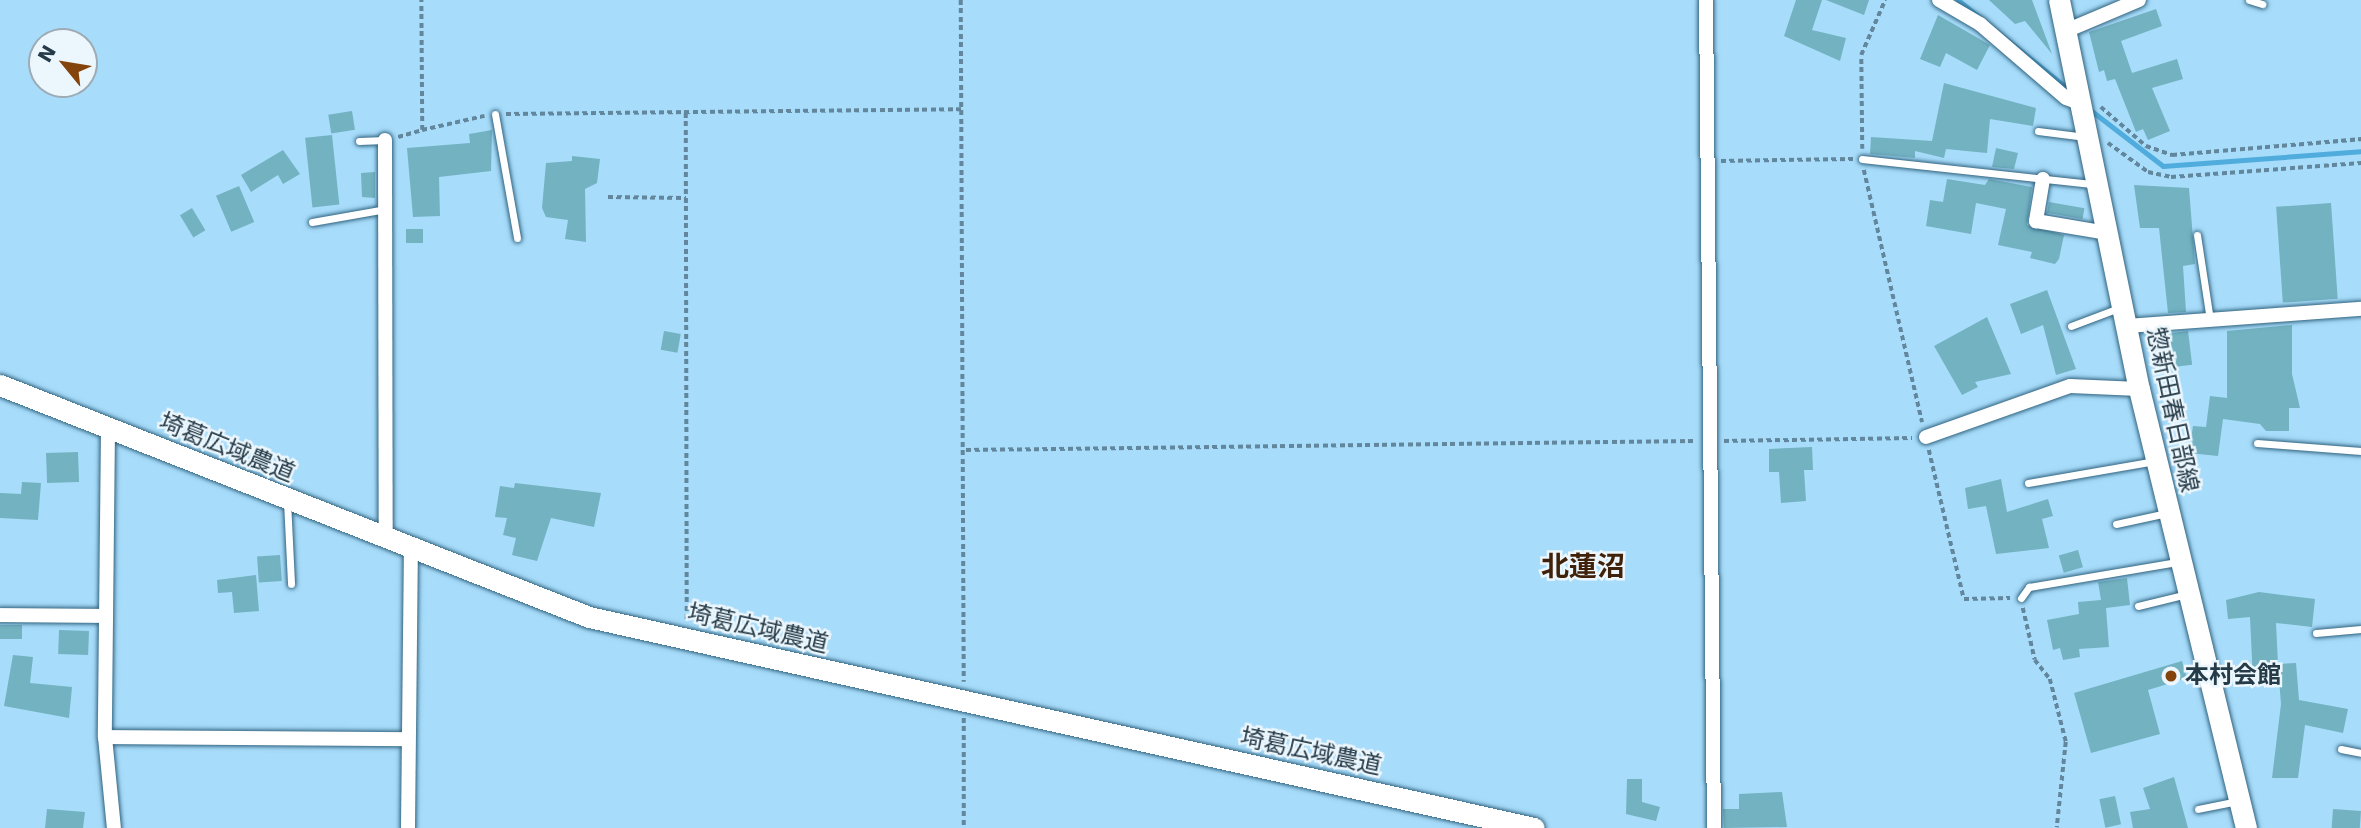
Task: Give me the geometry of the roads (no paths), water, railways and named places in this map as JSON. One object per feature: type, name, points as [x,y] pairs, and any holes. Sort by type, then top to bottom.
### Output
[{"type":"street","points":[[1706,0],[1714,828]]},
{"type":"street","points":[[1939,0],[1980,24],[2066,98],[2085,110]]},
{"type":"street","name":"惣新田春日部線","points":[[2059,0],[2085,110],[2139,389],[2246,828]]},
{"type":"street","points":[[2068,30],[2139,0]]},
{"type":"street","points":[[386,140],[386,538]]},
{"type":"street","points":[[2043,179],[2036,221],[2108,233]]},
{"type":"street","points":[[2125,316],[2210,320],[2361,309]]},
{"type":"street","name":"埼葛広域農道","points":[[0,385],[286,500],[589,617],[1534,828]]},
{"type":"street","points":[[1926,438],[2070,386],[2139,389]]},
{"type":"street","points":[[108,429],[106,737],[114,828]]},
{"type":"street","points":[[408,828],[411,547]]},
{"type":"street","points":[[0,615],[106,616]]},
{"type":"street","points":[[106,737],[408,739]]},
{"type":"lane","points":[[2249,0],[2262,4]]},
{"type":"lane","points":[[2038,131],[2085,110]]},
{"type":"lane","points":[[495,114],[517,238]]},
{"type":"lane","points":[[359,141],[386,140]]},
{"type":"lane","points":[[1862,159],[2099,185]]},
{"type":"lane","points":[[312,222],[386,209]]},
{"type":"lane","points":[[2197,235],[2210,320]]},
{"type":"lane","points":[[2071,326],[2125,316]]},
{"type":"lane","points":[[2257,443],[2361,451]]},
{"type":"lane","points":[[2028,483],[2156,461]]},
{"type":"lane","points":[[286,500],[291,584]]},
{"type":"lane","points":[[2116,524],[2168,513]]},
{"type":"lane","points":[[2021,598],[2029,587],[2179,561]]},
{"type":"lane","points":[[2138,606],[2187,594]]},
{"type":"lane","points":[[2316,633],[2361,629]]},
{"type":"lane","points":[[2341,750],[2361,753]]},
{"type":"lane","points":[[2198,809],[2239,800]]},
{"type":"waterway","points":[[1958,0],[2069,90]]},
{"type":"waterway","points":[[2089,109],[2163,166],[2361,151]]},
{"type":"place","name":"本村会館","points":[[2171,676]]},
{"type":"district","name":"北蓮沼","points":[[1583,567]]}]
